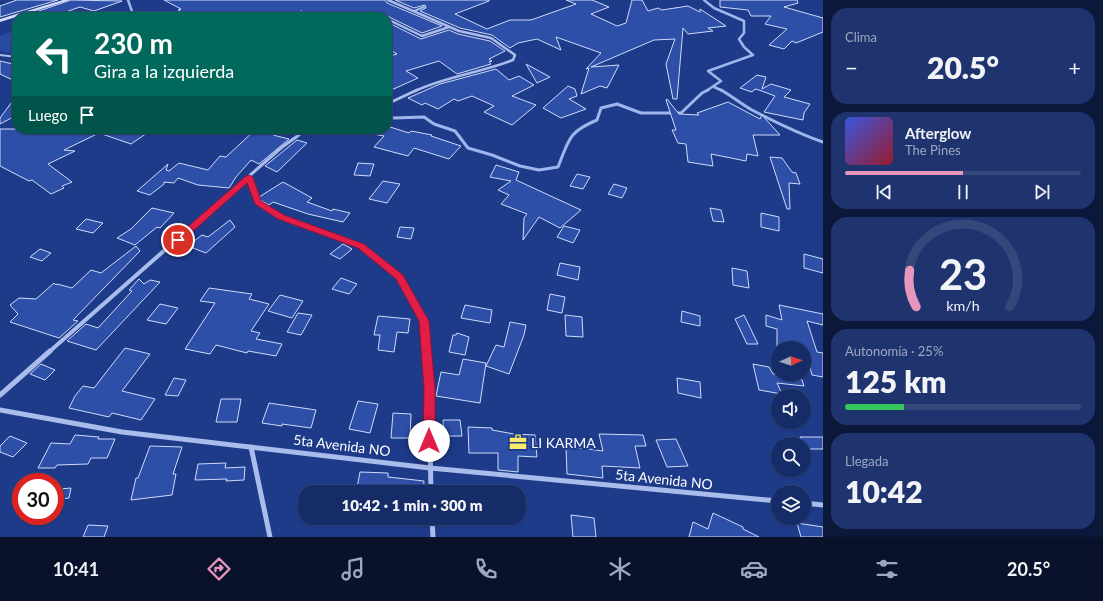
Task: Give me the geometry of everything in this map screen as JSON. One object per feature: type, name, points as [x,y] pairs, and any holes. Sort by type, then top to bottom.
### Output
[{"type":"main road","points":[[29,12],[68,0]]},
{"type":"main road","points":[[0,21],[12,17]]},
{"type":"street","points":[[388,0],[459,31],[491,38],[515,55],[513,60],[500,65],[435,82],[392,102]]},
{"type":"street","points":[[392,21],[422,36],[449,27]]},
{"type":"street","points":[[0,396],[281,148],[300,134]]},
{"type":"street","points":[[249,177],[258,202],[281,217],[361,246],[400,277],[424,321],[429,389],[431,485]]},
{"type":"street","name":"5ta Avenida NO","points":[[0,410],[122,432],[430,468],[771,501]]},
{"type":"street","points":[[251,447],[270,537]]},
{"type":"street","points":[[811,504],[823,505]]},
{"type":"street","points":[[432,525],[433,537]]},
{"type":"lane","points":[[414,11],[424,7]]},
{"type":"lane","points":[[0,55],[12,56]]},
{"type":"shaded area","points":[[12,32],[12,53],[0,51],[0,36]]},
{"type":"building","points":[[17,0],[58,0],[17,12],[12,12],[12,13],[0,17],[0,6]]},
{"type":"building","points":[[71,0],[122,1],[94,11],[80,7],[66,12],[36,12]]},
{"type":"building","points":[[164,0],[385,0],[387,3],[442,26],[422,33],[392,18],[392,12],[182,12],[178,10],[181,9]]},
{"type":"building","points":[[395,0],[489,0],[455,14],[487,29],[510,20],[531,20],[576,4],[566,0],[592,0],[609,7],[591,14],[617,26],[626,23],[632,0],[642,0],[648,11],[658,8],[662,10],[688,6],[700,12],[700,9],[726,26],[708,28],[713,31],[688,34],[683,28],[677,99],[673,99],[666,64],[675,39],[654,40],[591,67],[619,65],[607,88],[600,86],[581,94],[589,68],[586,69],[601,53],[556,37],[561,50],[537,39],[518,43],[510,48],[492,35],[460,28],[420,11],[426,8],[425,5],[414,8]]},
{"type":"building","points":[[720,0],[797,0],[798,3],[784,7],[823,18],[823,32],[796,43],[792,41],[784,49],[769,45],[787,29],[765,24],[771,16],[751,16],[748,10],[720,7]]},
{"type":"building","points":[[392,24],[421,39],[449,30],[458,34],[490,41],[505,51],[489,59],[492,61],[489,62],[491,64],[457,74],[439,61],[406,71],[418,78],[392,90],[392,56],[397,54],[392,51]]},
{"type":"building","points":[[0,61],[12,64],[12,80],[0,74]]},
{"type":"building","points":[[526,64],[550,77],[537,83]]},
{"type":"building","points":[[496,69],[509,80],[519,76],[534,85],[512,96],[536,105],[512,125],[484,112],[494,106],[472,96],[458,101],[454,99],[438,109],[425,103],[422,105],[408,98],[440,84]]},
{"type":"building","points":[[757,75],[766,77],[762,89],[771,84],[791,90],[784,97],[810,104],[804,113],[803,120],[764,112],[775,96],[755,89],[752,92],[740,88]]},
{"type":"building","points":[[568,86],[575,89],[577,96],[569,99],[586,109],[561,118],[543,108]]},
{"type":"building","points":[[667,99],[679,114],[699,115],[697,113],[728,102],[760,119],[762,115],[780,135],[753,135],[758,156],[747,154],[746,161],[711,154],[713,166],[688,162],[686,144],[678,143],[672,130],[676,130],[666,100]]},
{"type":"building","points":[[12,102],[12,118],[0,124],[0,118]]},
{"type":"building","points":[[392,128],[409,133],[411,131],[432,135],[431,136],[461,146],[449,159],[414,148],[408,156],[374,147],[384,136],[373,134],[392,134]]},
{"type":"building","points":[[0,129],[12,129],[12,134],[97,134],[64,150],[75,151],[48,164],[72,182],[62,186],[64,188],[51,194],[32,180],[29,181],[0,166]]},
{"type":"building","points":[[102,134],[146,134],[131,144]]},
{"type":"building","points":[[251,134],[273,134],[289,139],[259,164],[251,160],[236,177],[229,188],[198,185],[178,178],[174,183],[164,182],[164,184],[150,195],[137,191],[168,164],[166,170],[169,171],[179,163],[208,170],[220,156],[226,157]]},
{"type":"building","points":[[297,140],[307,143],[277,172],[265,166]]},
{"type":"building","points":[[770,157],[782,158],[792,172],[796,173],[800,184],[789,183],[790,209],[787,209]]},
{"type":"building","points":[[358,163],[374,164],[370,176],[354,175]]},
{"type":"building","points":[[496,165],[519,172],[516,180],[581,210],[560,228],[539,217],[523,240],[524,218],[527,214],[501,204],[509,195],[498,190],[511,181],[490,177]]},
{"type":"building","points":[[577,174],[590,177],[583,189],[570,186]]},
{"type":"building","points":[[383,181],[400,184],[387,203],[369,199]]},
{"type":"building","points":[[283,182],[312,198],[307,202],[332,211],[333,209],[350,213],[343,222],[308,214],[273,202],[269,205],[260,200],[259,197]]},
{"type":"building","points":[[614,184],[627,188],[622,198],[608,194]]},
{"type":"building","points":[[152,208],[174,213],[160,228],[157,227],[135,245],[117,238],[131,229]]},
{"type":"building","points":[[710,208],[721,210],[724,222],[713,221]]},
{"type":"building","points":[[761,213],[779,217],[779,231],[761,227]]},
{"type":"building","points":[[86,219],[103,223],[93,233],[76,229]]},
{"type":"building","points":[[230,220],[235,227],[206,253],[193,248],[193,242],[202,235],[208,237]]},
{"type":"building","points":[[564,226],[580,230],[573,243],[557,237]]},
{"type":"building","points":[[400,227],[414,228],[411,239],[397,237]]},
{"type":"building","points":[[343,244],[352,249],[340,259],[330,254]]},
{"type":"building","points":[[136,246],[140,251],[73,320],[78,321],[59,338],[10,322],[18,314],[10,305],[19,298],[36,299],[54,283],[56,285],[72,288],[91,270],[101,273]]},
{"type":"building","points":[[40,249],[51,253],[42,261],[30,257]]},
{"type":"building","points":[[804,254],[823,259],[823,273],[804,268]]},
{"type":"building","points":[[560,263],[580,267],[578,280],[557,275]]},
{"type":"building","points":[[732,268],[747,271],[749,288],[733,285]]},
{"type":"building","points":[[341,278],[357,284],[349,294],[332,289]]},
{"type":"building","points":[[139,279],[144,284],[150,280],[160,282],[96,350],[67,341],[86,324],[98,328],[132,291],[129,290]]},
{"type":"building","points":[[209,288],[252,294],[249,299],[269,304],[251,331],[260,333],[256,339],[282,344],[276,356],[248,351],[247,353],[216,345],[210,354],[185,349],[215,303],[200,301]]},
{"type":"building","points":[[550,294],[565,297],[562,313],[547,310]]},
{"type":"building","points":[[280,295],[303,301],[292,318],[268,311]]},
{"type":"building","points":[[160,304],[178,308],[166,324],[147,320]]},
{"type":"building","points":[[465,305],[492,310],[490,323],[461,318]]},
{"type":"building","points":[[779,305],[823,314],[823,325],[807,321],[817,352],[823,353],[823,377],[812,375],[811,341],[777,341],[777,329],[766,326],[766,315],[782,320]]},
{"type":"building","points":[[682,311],[700,316],[700,326],[681,322]]},
{"type":"building","points":[[298,313],[312,315],[301,335],[287,332]]},
{"type":"building","points":[[565,315],[582,317],[583,337],[566,336]]},
{"type":"building","points":[[744,315],[758,344],[747,344],[735,319]]},
{"type":"building","points":[[378,316],[410,319],[408,333],[397,332],[394,352],[378,350],[380,335],[374,335]]},
{"type":"building","points":[[510,322],[526,325],[524,335],[509,374],[486,366],[496,345],[504,347]]},
{"type":"building","points":[[457,333],[469,337],[465,355],[449,352],[453,335],[456,335]]},
{"type":"building","points":[[125,348],[150,354],[122,391],[155,399],[141,420],[112,413],[109,417],[69,408],[75,396],[83,386],[94,388]]},
{"type":"building","points":[[463,359],[486,363],[480,403],[436,396],[441,372],[459,375]]},
{"type":"building","points":[[41,364],[55,370],[45,380],[30,374]]},
{"type":"building","points":[[753,364],[769,367],[771,370],[771,381],[802,381],[804,386],[777,383],[780,389],[771,389],[771,392],[759,390]]},
{"type":"building","points":[[174,378],[186,380],[178,396],[165,395]]},
{"type":"building","points":[[677,378],[700,382],[701,398],[678,393]]},
{"type":"building","points":[[221,399],[241,399],[237,422],[216,422]]},
{"type":"building","points":[[358,401],[378,404],[370,433],[349,429]]},
{"type":"building","points":[[269,403],[316,410],[311,428],[262,423]]},
{"type":"building","points":[[393,413],[411,414],[410,438],[391,438]]},
{"type":"building","points":[[443,420],[460,420],[462,436],[444,436]]},
{"type":"building","points":[[468,427],[492,428],[492,430],[514,434],[535,435],[537,457],[518,456],[518,472],[498,470],[498,453],[469,453]]},
{"type":"building","points":[[599,434],[643,435],[646,446],[635,446],[640,468],[602,466],[603,478],[567,474],[566,446],[603,451]]},
{"type":"building","points":[[75,435],[99,437],[98,439],[115,439],[107,458],[91,458],[88,464],[57,465],[55,468],[38,468],[51,443],[70,444]]},
{"type":"building","points":[[10,436],[27,443],[13,457],[0,452],[0,446]]},
{"type":"building","points":[[811,437],[823,437],[823,449],[811,449]]},
{"type":"building","points":[[676,439],[688,466],[667,467],[656,440]]},
{"type":"building","points":[[150,446],[182,447],[173,474],[176,474],[172,495],[131,500],[136,478],[138,478]]},
{"type":"building","points":[[226,463],[225,468],[245,467],[244,480],[195,480],[198,464]]},
{"type":"building","points":[[360,472],[388,473],[388,477],[424,481],[424,485],[358,485]]},
{"type":"building","points":[[71,488],[69,498],[64,499],[64,489]]},
{"type":"building","points":[[713,513],[743,527],[743,529],[759,537],[689,537],[693,522],[708,529]]},
{"type":"building","points":[[571,515],[594,518],[596,537],[573,537]]},
{"type":"building","points":[[88,525],[108,526],[104,537],[83,537]]},
{"type":"building","points":[[798,525],[823,527],[823,537],[801,537]]},
{"type":"waterway","points":[[128,0],[132,12]]},
{"type":"waterway","points":[[704,0],[714,8],[744,21],[744,33],[739,39],[744,47],[753,55],[708,71],[721,81],[706,91]]},
{"type":"waterway","points":[[714,87],[722,90]]},
{"type":"waterway","points":[[722,90],[748,108],[796,132],[823,142]]},
{"type":"waterway","points":[[392,117],[424,117],[434,124],[455,131],[468,148],[492,155],[520,166],[539,170],[558,167],[571,138],[587,124],[597,120],[601,108],[617,104],[641,113],[681,113],[706,91]]},
{"type":"place","name":"LI KARMA","points":[[518,442]]},
{"type":"route","points":[[178,240],[249,177],[258,202],[281,217],[361,246],[400,277],[424,321],[429,389],[429,441]]}]
